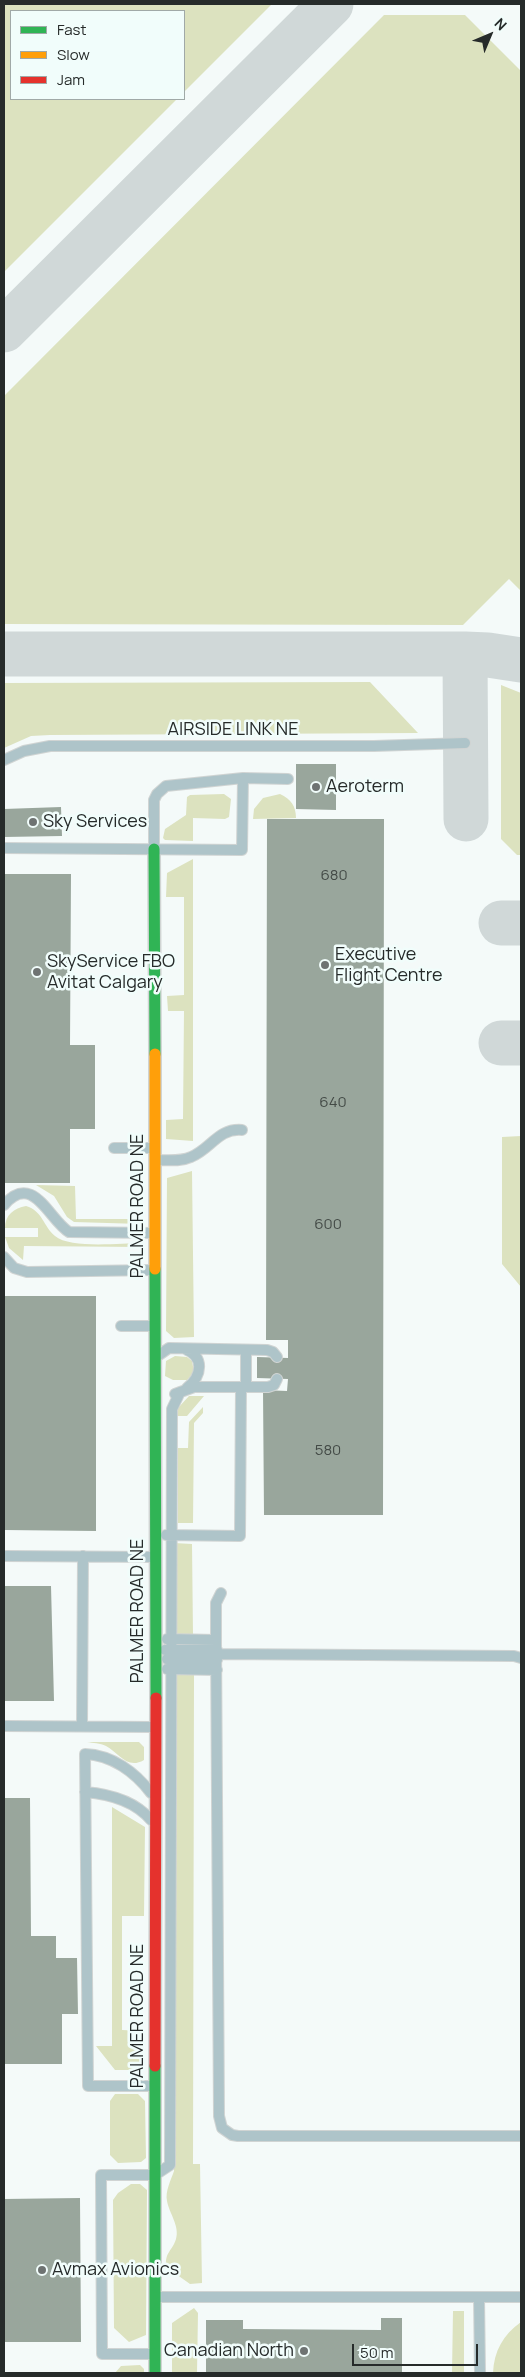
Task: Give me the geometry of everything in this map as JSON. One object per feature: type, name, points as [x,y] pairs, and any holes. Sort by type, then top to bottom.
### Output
[{"type":"street","name":"PALMER ROAD NE","points":[[154,849],[156,1160],[155,2373]]},
{"type":"lane","name":"AIRSIDE LINK NE","points":[[4,760],[24,751],[50,746],[374,746],[465,743]]},
{"type":"lane","points":[[4,848],[242,850],[243,778]]},
{"type":"lane","points":[[154,849],[154,800],[161,790],[172,785],[243,778],[288,779]]},
{"type":"lane","points":[[156,1160],[174,1161],[191,1157],[225,1132],[242,1130]]},
{"type":"lane","points":[[114,1148],[155,1148]]},
{"type":"lane","points":[[4,1206],[14,1197],[29,1195],[43,1203],[61,1226],[69,1232],[155,1233]]},
{"type":"lane","points":[[4,1257],[14,1268],[27,1272],[155,1270]]},
{"type":"lane","points":[[121,1326],[155,1326]]},
{"type":"lane","points":[[155,1417],[166,1401],[195,1380],[200,1372],[196,1356],[184,1348]]},
{"type":"lane","points":[[155,1362],[164,1350],[184,1348],[271,1350],[277,1358]]},
{"type":"lane","points":[[156,1534],[240,1536],[246,1350]]},
{"type":"lane","points":[[155,2354],[102,2354],[102,2175],[155,2175],[170,2165],[172,1409],[182,1391],[194,1386],[271,1387],[277,1379]]},
{"type":"lane","points":[[4,1556],[156,1557]]},
{"type":"lane","points":[[82,1726],[83,1556]]},
{"type":"lane","points":[[221,1593],[216,1603],[219,2116],[222,2128],[232,2135],[238,2136],[521,2136]]},
{"type":"lane","points":[[156,1654],[514,1656],[521,1658]]},
{"type":"lane","points":[[156,1654],[217,1655]]},
{"type":"lane","points":[[4,1726],[155,1727]]},
{"type":"lane","points":[[155,1800],[146,1786],[117,1762],[96,1754],[85,1754],[88,2086],[155,2086]]},
{"type":"lane","points":[[85,1792],[103,1794],[126,1801],[141,1810],[155,1824]]},
{"type":"lane","points":[[155,1967],[170,1968]]},
{"type":"lane","points":[[155,2297],[521,2297]]},
{"type":"lane","points":[[479,2297],[480,2373]]},
{"type":"green space","points":[[4,4],[272,4],[185,91],[185,10],[10,10],[10,100],[176,100],[4,272]]},
{"type":"green space","points":[[384,15],[465,15],[521,71],[521,591],[509,579],[463,625],[4,624],[4,396]]},
{"type":"green space","points":[[370,682],[418,733],[50,735],[31,736],[4,748],[4,683]]},
{"type":"green space","points":[[501,685],[521,693],[521,855],[517,855],[501,839]]},
{"type":"green space","points":[[224,794],[231,799],[229,817],[225,819],[193,818],[193,841],[165,840],[163,838],[165,829],[186,815],[187,797],[190,795]]},
{"type":"green space","points":[[280,794],[292,803],[296,818],[253,819],[254,809],[263,798]]},
{"type":"green space","points":[[193,859],[193,1141],[166,1139],[166,1120],[183,1119],[184,1011],[168,1011],[167,996],[184,995],[184,897],[166,897],[167,873]]},
{"type":"green space","points":[[521,1136],[521,1287],[502,1264],[502,1137]]},
{"type":"green space","points":[[192,1171],[194,1337],[174,1338],[166,1331],[167,1178]]},
{"type":"green space","points":[[36,1185],[75,1186],[76,1219],[145,1219],[145,1222],[141,1224],[74,1222],[67,1217],[54,1196]]},
{"type":"green space","points":[[26,1206],[36,1211],[51,1232],[62,1240],[84,1244],[141,1243],[144,1246],[144,1260],[141,1259],[141,1247],[24,1246],[23,1260],[9,1248],[5,1237],[38,1237],[38,1228],[5,1228],[5,1223],[11,1213],[18,1208]]},
{"type":"green space","points":[[175,1356],[187,1357],[192,1361],[194,1372],[187,1380],[173,1380],[165,1376],[166,1361]]},
{"type":"green space","points":[[189,1396],[204,1396],[187,1416],[177,1416],[178,1408]]},
{"type":"green space","points":[[203,1407],[203,1413],[194,1423],[193,1523],[178,1523],[178,1448],[188,1448],[189,1422]]},
{"type":"green space","points":[[174,1543],[192,1544],[193,1635],[176,1635]]},
{"type":"green space","points":[[177,1674],[194,1675],[193,2164],[200,2164],[202,2283],[190,2284],[166,2267],[168,2255],[177,2234],[177,2229],[168,2206],[167,2193],[174,2171]]},
{"type":"green space","points":[[87,1742],[139,1742],[144,1747],[144,1760],[138,1763],[128,1762],[106,1746]]},
{"type":"green space","points":[[112,1807],[145,1827],[144,1916],[122,1916],[122,2030],[144,2031],[144,2065],[139,2070],[115,2070],[96,2046],[112,2046]]},
{"type":"green space","points":[[115,2094],[138,2094],[145,2101],[146,2158],[141,2162],[118,2163],[110,2155],[110,2101]]},
{"type":"green space","points":[[131,2184],[140,2184],[147,2190],[146,2335],[129,2342],[114,2328],[113,2200],[118,2193]]},
{"type":"green space","points":[[194,2308],[198,2313],[197,2373],[172,2373],[172,2323]]},
{"type":"green space","points":[[453,2311],[464,2311],[464,2373],[452,2373]]},
{"type":"green space","points":[[521,2322],[521,2373],[493,2373],[495,2358],[504,2338]]},
{"type":"green space","points":[[140,2365],[144,2369],[144,2373],[115,2373],[121,2366]]},
{"type":"building","name":"Aeroterm","points":[[296,764],[336,764],[336,810],[296,809]]},
{"type":"building","name":"Sky Services","points":[[61,807],[62,836],[4,837],[4,809]]},
{"type":"building","name":"Executive Flight Centre","points":[[267,819],[384,819],[383,1515],[264,1515],[263,1390],[287,1391],[288,1379],[257,1378],[257,1357],[288,1358],[288,1340],[266,1340]]},
{"type":"building","name":"SkyService FBO Avitat Calgary","points":[[4,874],[71,874],[70,1045],[95,1045],[95,1129],[70,1129],[70,1183],[4,1183]]},
{"type":"building","points":[[4,1296],[96,1296],[96,1531],[4,1530]]},
{"type":"building","points":[[4,1586],[51,1586],[54,1701],[4,1701]]},
{"type":"building","points":[[4,1798],[30,1798],[31,1936],[56,1936],[56,1958],[77,1958],[78,2014],[62,2014],[62,2064],[4,2064]]},
{"type":"building","name":"Avmax Avionics","points":[[80,2198],[81,2342],[4,2342],[4,2199]]},
{"type":"building","name":"Canadian North","points":[[381,2318],[402,2318],[402,2373],[206,2373],[206,2320],[243,2320],[243,2329],[381,2330]]},
{"type":"taxiway","points":[[4,330],[331,4]]},
{"type":"taxiway","points":[[4,654],[465,654],[521,660]]},
{"type":"taxiway","points":[[465,654],[466,819]]},
{"type":"taxiway","points":[[501,923],[521,923]]},
{"type":"taxiway","points":[[501,1043],[521,1043]]},
{"type":"traffic: fast","points":[[154,849],[155,1054]]},
{"type":"traffic: fast","points":[[155,1269],[156,1698]]},
{"type":"traffic: fast","points":[[155,2066],[155,2373]]},
{"type":"traffic: slow","points":[[155,1054],[155,1269]]},
{"type":"traffic: jam","points":[[155,2066],[156,1698]]},
{"type":"place","name":"Aeroterm","points":[[316,787]]},
{"type":"place","name":"Sky Services","points":[[33,822]]},
{"type":"place","name":"Executive Flight Centre","points":[[325,965]]},
{"type":"place","name":"SkyService FBO Avitat Calgary","points":[[37,972]]},
{"type":"place","name":"Avmax Avionics","points":[[42,2270]]},
{"type":"place","name":"Canadian North","points":[[304,2351]]}]
